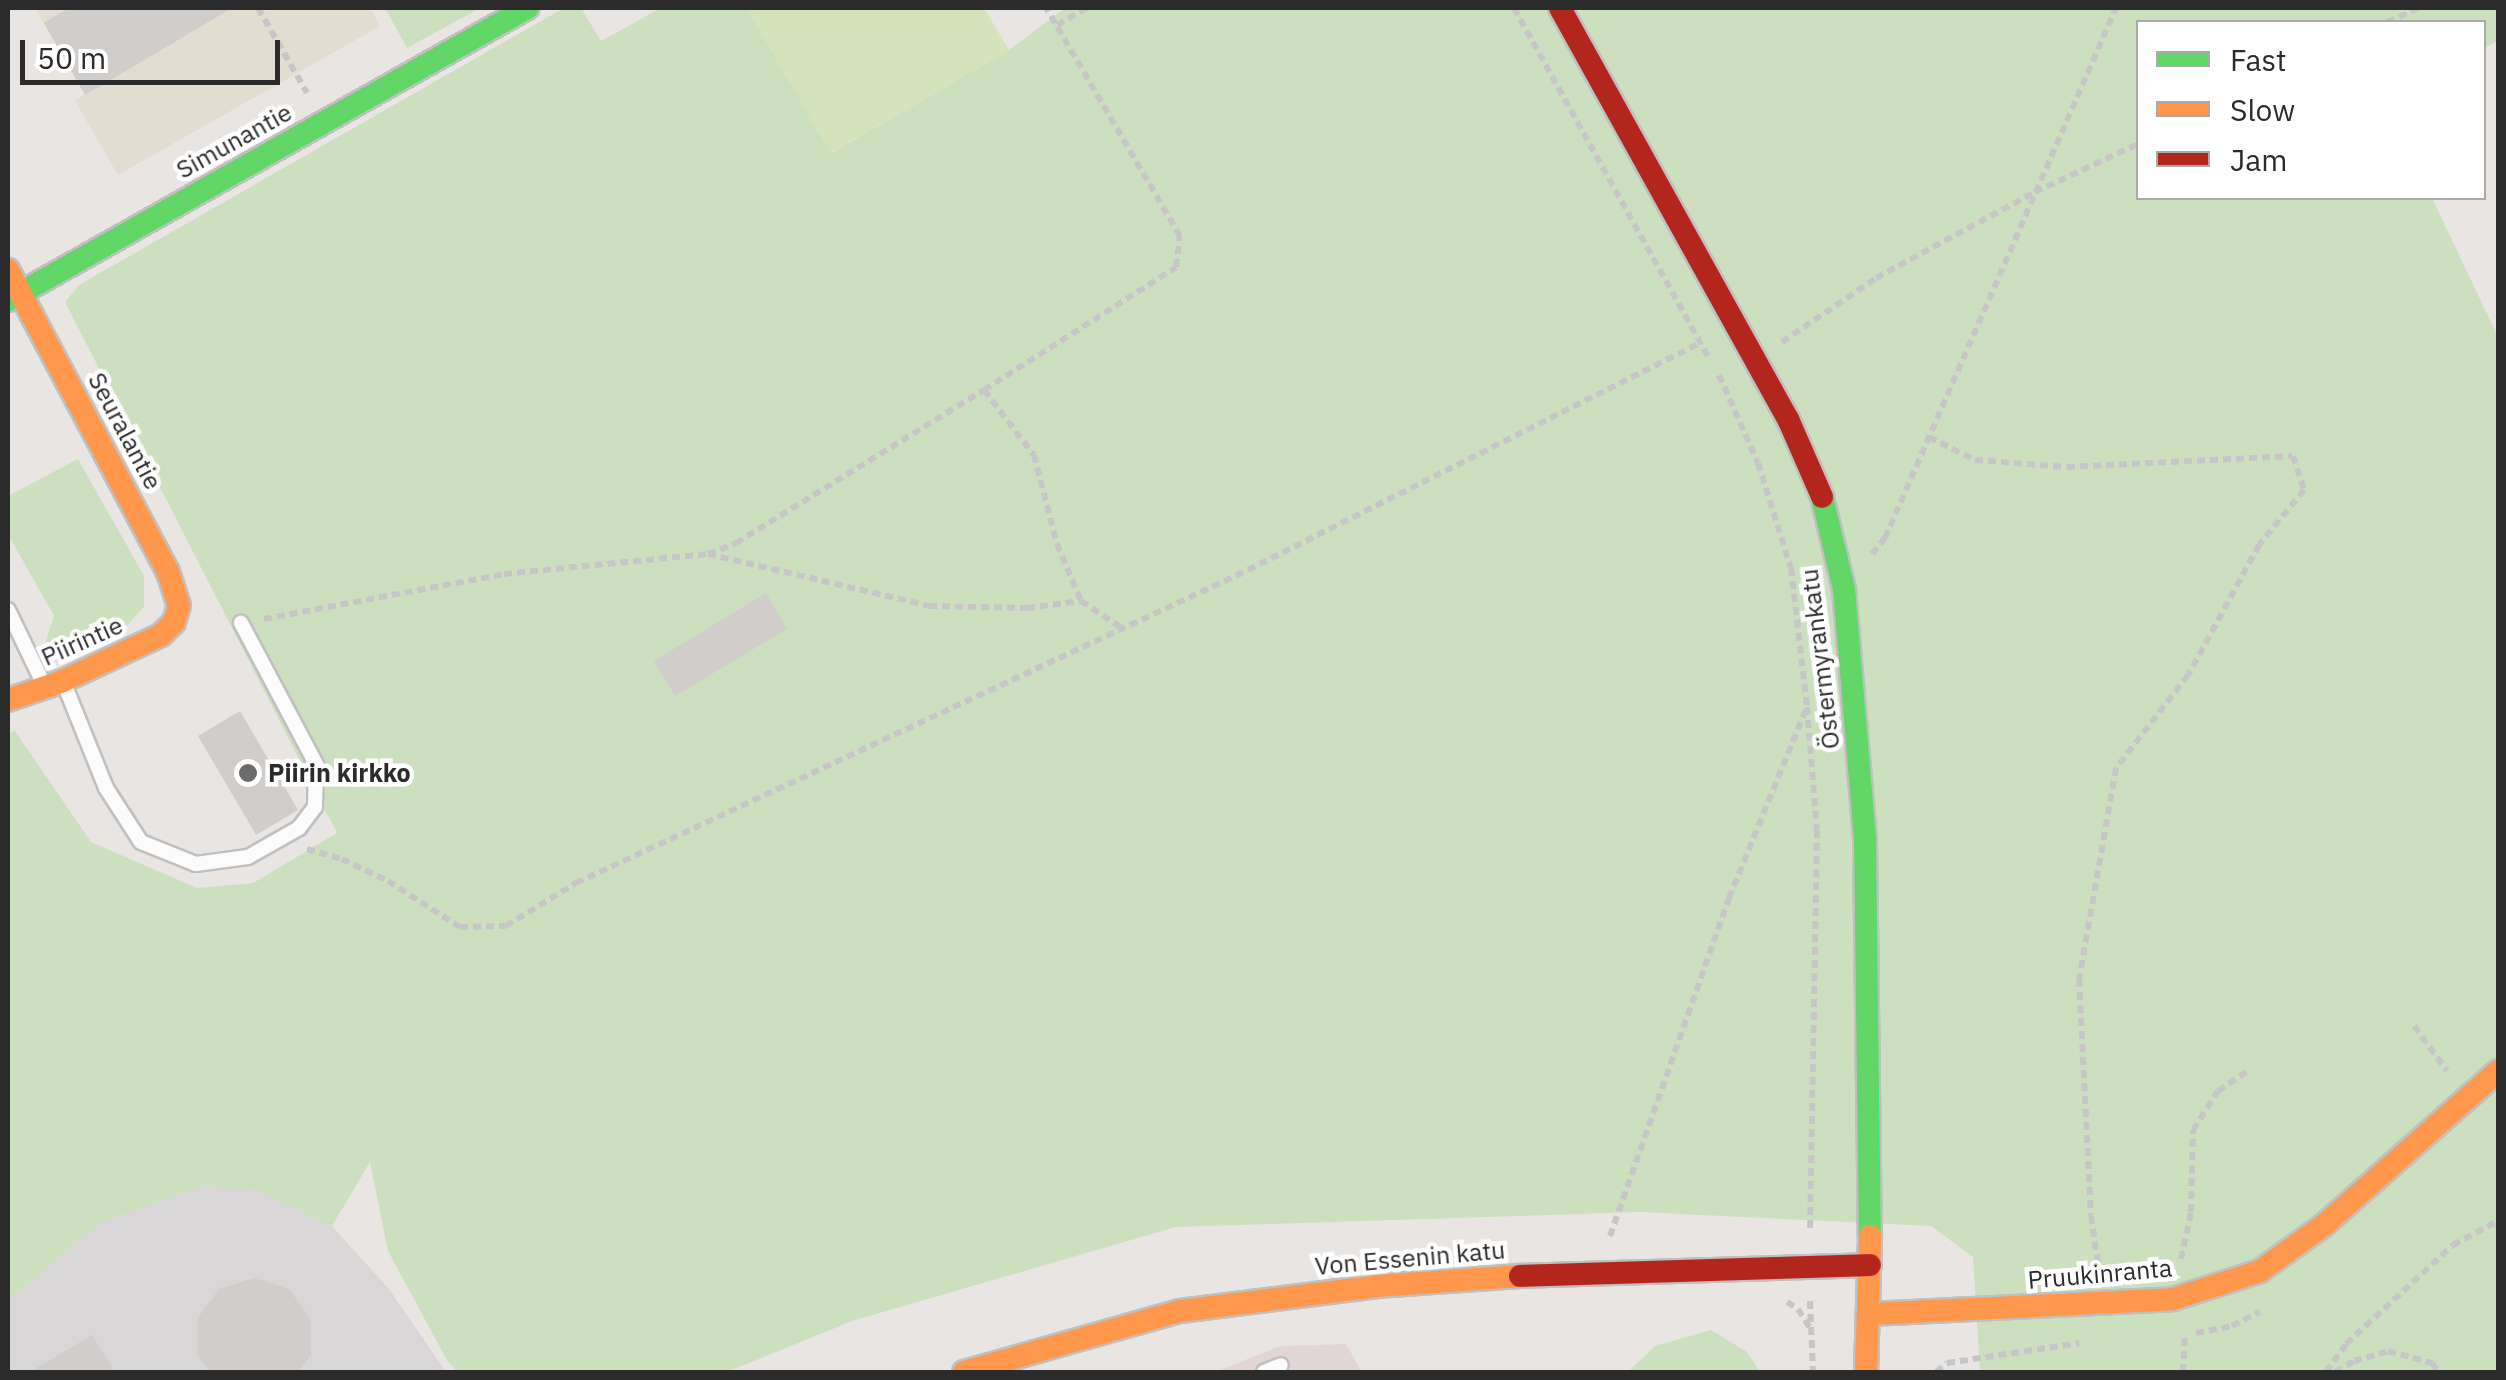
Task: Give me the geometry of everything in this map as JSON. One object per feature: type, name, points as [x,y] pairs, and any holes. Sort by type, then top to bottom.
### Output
[{"type":"street","name":"Simunantie","points":[[14,296],[527,8]]},
{"type":"street","name":"Östermyrankatu","points":[[1560,8],[1788,419],[1824,502],[1844,589],[1865,841],[1870,1265],[1866,1372]]},
{"type":"street","name":"Seuralantie","points":[[8,270],[14,296],[168,572],[179,605],[174,622]]},
{"type":"street","name":"Piirintie","points":[[8,700],[146,643],[174,622]]},
{"type":"street","name":"Pruukinranta","points":[[1870,1314],[2172,1299],[2260,1271],[2324,1225],[2465,1096],[2498,1071]]},
{"type":"street","name":"Von Essenin katu","points":[[964,1372],[1180,1311],[1377,1286],[1598,1270],[1870,1265]]},
{"type":"lane","points":[[8,610],[54,684],[106,788],[141,842],[196,864],[248,858],[300,828],[314,807],[316,764],[241,623]]},
{"type":"lane","points":[[1264,1372],[1281,1365]]},
{"type":"path","points":[[258,8],[296,74]]},
{"type":"path","points":[[241,623],[504,574],[708,554],[736,543],[1176,267],[1180,236],[1046,8]]},
{"type":"path","points":[[1056,25],[1087,8]]},
{"type":"path","points":[[1514,8],[1720,378],[1758,463],[1791,568],[1817,830],[1809,1266],[1814,1372]]},
{"type":"path","points":[[1844,589],[1885,538],[2116,8]]},
{"type":"path","points":[[2391,20],[2418,8]]},
{"type":"path","points":[[1720,378],[1876,278],[2035,192],[2136,145]]},
{"type":"path","points":[[277,840],[342,858],[460,927],[506,926],[576,882],[1248,570],[1700,342]]},
{"type":"path","points":[[984,390],[1034,455],[1058,544],[1081,601],[1123,628]]},
{"type":"path","points":[[1929,436],[1975,460],[2067,466],[2293,456],[2304,490],[2259,546],[2188,675],[2116,768],[2080,979],[2090,1216],[2104,1304]]},
{"type":"path","points":[[708,554],[930,606],[1027,608],[1081,601]]},
{"type":"path","points":[[1598,1270],[1729,898],[1806,707]]},
{"type":"path","points":[[2414,1026],[2465,1096]]},
{"type":"path","points":[[2172,1299],[2191,1212],[2194,1130],[2218,1091],[2246,1072]]},
{"type":"path","points":[[2326,1372],[2346,1344],[2453,1245],[2498,1220]]},
{"type":"path","points":[[2183,1372],[2184,1335]]},
{"type":"path","points":[[2335,1372],[2354,1361],[2388,1351],[2432,1363],[2439,1372]]},
{"type":"shaded area","points":[[35,8],[370,8],[380,26],[118,175],[75,101],[85,94]]},
{"type":"shaded area","points":[[203,1186],[256,1190],[332,1226],[389,1289],[446,1372],[8,1372],[8,1300],[100,1223]]},
{"type":"shaded area","points":[[1346,1344],[1362,1372],[1215,1372],[1280,1346]]},
{"type":"green space","points":[[385,8],[480,8],[407,48]]},
{"type":"green space","points":[[564,8],[581,8],[601,41],[661,8],[747,8],[831,153],[1009,50],[1065,8],[2498,8],[2498,41],[2486,47],[2486,20],[2136,20],[2136,200],[2433,200],[2498,337],[2498,1372],[1980,1372],[1973,1257],[1931,1226],[1640,1212],[1176,1227],[852,1321],[727,1372],[458,1372],[448,1362],[388,1251],[370,1162],[332,1226],[256,1190],[203,1186],[100,1223],[8,1300],[8,734],[15,731],[91,842],[197,888],[253,883],[337,833],[65,302],[79,285]]},
{"type":"green space","points":[[747,8],[984,8],[1009,50],[830,153]]},
{"type":"green space","points":[[78,459],[144,576],[144,607],[122,631],[60,659],[44,647],[54,616],[8,534],[8,496]]},
{"type":"green space","points":[[1711,1330],[1747,1352],[1760,1372],[1628,1372],[1655,1346]]},
{"type":"building","points":[[69,8],[232,8],[85,95],[44,23]]},
{"type":"building","points":[[766,593],[787,629],[675,696],[654,661]]},
{"type":"building","name":"Piirin kirkko","points":[[240,711],[298,810],[256,835],[198,736]]},
{"type":"building","points":[[254,1278],[289,1289],[310,1319],[311,1355],[298,1372],[210,1372],[198,1356],[197,1319],[219,1289]]},
{"type":"building","points":[[92,1335],[115,1372],[30,1372]]},
{"type":"traffic: fast","points":[[8,300],[527,8]]},
{"type":"traffic: fast","points":[[1822,497],[1844,589],[1865,841],[1870,1236]]},
{"type":"traffic: slow","points":[[8,270],[168,572],[179,605],[174,622],[161,635],[63,681],[8,700]]},
{"type":"traffic: slow","points":[[1870,1314],[2173,1299],[2260,1271],[2324,1225],[2498,1071]]},
{"type":"traffic: slow","points":[[1866,1372],[1870,1236]]},
{"type":"traffic: slow","points":[[964,1372],[1180,1311],[1377,1286],[1520,1276]]},
{"type":"traffic: jam","points":[[1560,8],[1788,419],[1822,497]]},
{"type":"traffic: jam","points":[[1520,1276],[1870,1265]]},
{"type":"place","name":"Piirin kirkko","points":[[248,773]]}]
